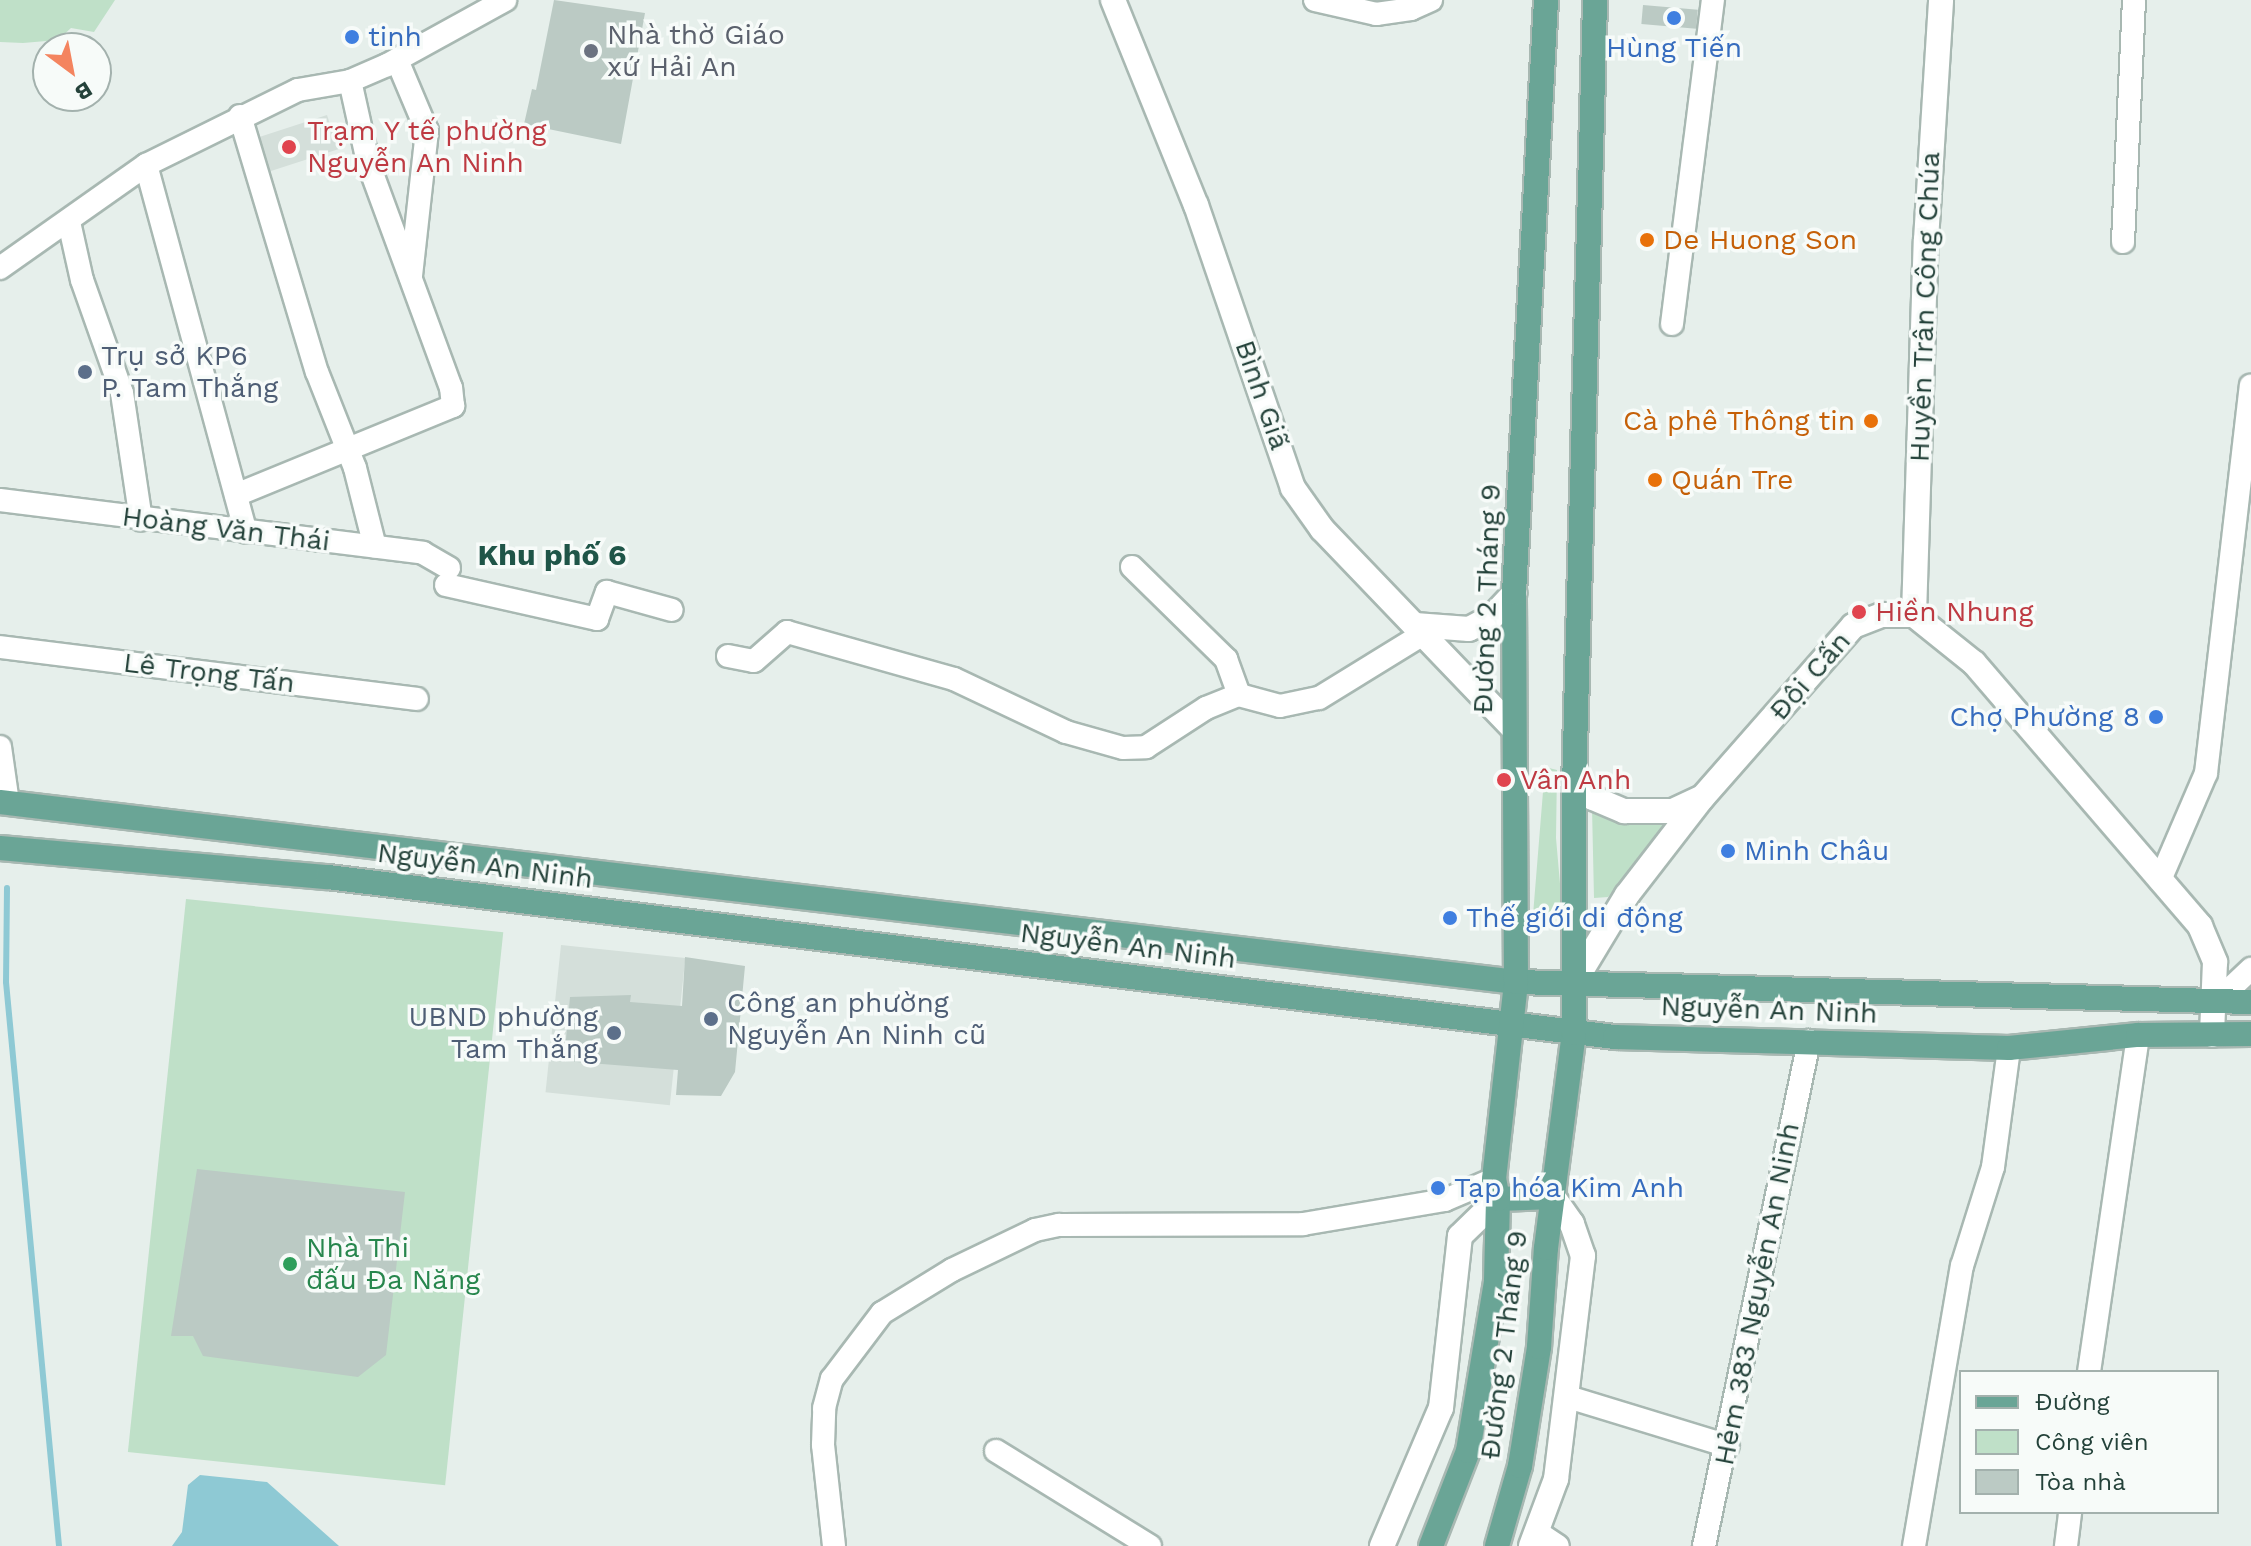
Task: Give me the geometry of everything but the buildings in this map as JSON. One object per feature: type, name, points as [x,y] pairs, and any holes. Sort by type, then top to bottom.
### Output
[{"type":"main road","name":"Đường 2 Tháng 9","points":[[1431,1546],[1468,1451],[1496,1281],[1496,1189],[1516,982],[1512,727],[1514,593],[1546,0]]},
{"type":"main road","name":"Đường 2 Tháng 9","points":[[1497,1546],[1520,1466],[1539,1347],[1553,1197],[1574,1033],[1575,780],[1595,0]]},
{"type":"main road","name":"Nguyễn An Ninh","points":[[4,803],[1516,982],[1572,986],[2251,1002]]},
{"type":"main road","points":[[328,877],[332,840]]},
{"type":"main road","name":"Nguyễn An Ninh","points":[[0,848],[328,877],[1574,1033],[2009,1048],[2138,1035],[2251,1034]]},
{"type":"main road","points":[[1496,1189],[1553,1197]]},
{"type":"street","points":[[0,268],[19,251],[69,222],[146,165],[298,90],[350,81],[397,60],[505,0]]},
{"type":"street","name":"Bình Giã","points":[[1113,0],[1196,205],[1293,488],[1322,529],[1512,727]]},
{"type":"street","points":[[1315,0],[1376,14],[1411,9],[1431,0]]},
{"type":"street","points":[[1672,324],[1713,0]]},
{"type":"street","name":"Huyền Trân Công Chúa","points":[[1914,615],[1926,240],[1941,0]]},
{"type":"street","points":[[2123,242],[2134,0]]},
{"type":"street","points":[[397,60],[427,131],[410,282]]},
{"type":"street","points":[[236,495],[453,406],[451,388],[368,162],[350,81]]},
{"type":"street","points":[[240,116],[317,372],[347,447],[375,547]]},
{"type":"street","points":[[146,165],[246,532]]},
{"type":"street","points":[[69,222],[82,280],[122,393],[141,520]]},
{"type":"street","points":[[2160,880],[2206,773],[2251,386]]},
{"type":"street","name":"Hoàng Văn Thái","points":[[0,500],[423,553],[448,576],[597,619],[607,592],[672,610]]},
{"type":"street","points":[[1132,567],[1226,659],[1239,695]]},
{"type":"street","points":[[728,656],[754,661],[787,632],[954,679],[1066,732],[1123,748],[1146,747],[1206,708],[1239,695],[1280,706],[1319,698],[1419,630],[1469,629],[1492,617],[1514,593]]},
{"type":"street","name":"Đội Cấn","points":[[1572,986],[1627,895],[1702,798],[1853,626],[1882,615],[1914,615]]},
{"type":"street","points":[[1914,615],[1974,663],[2207,937],[2217,1001],[2212,1035]]},
{"type":"street","name":"Lê Trọng Tấn","points":[[0,647],[417,699]]},
{"type":"street","points":[[0,747],[4,803]]},
{"type":"street","points":[[1575,780],[1593,798],[1624,811],[1673,811],[1702,798]]},
{"type":"street","points":[[2217,1001],[2251,969]]},
{"type":"street","points":[[2089,1370],[2138,1035]]},
{"type":"street","name":"Hẻm 383 Nguyễn An Ninh","points":[[1704,1546],[1728,1446],[1753,1291],[1809,1041]]},
{"type":"street","points":[[1914,1546],[1962,1266],[1993,1167],[2009,1048]]},
{"type":"street","points":[[834,1546],[823,1445],[824,1408],[832,1379],[882,1313],[952,1270],[1035,1230],[1059,1225],[1303,1224],[1496,1189]]},
{"type":"street","name":"Đường 2 Tháng 9","points":[[1382,1546],[1434,1435],[1441,1408],[1460,1236],[1496,1189]]},
{"type":"street","name":"Đường 2 Tháng 9","points":[[1534,1539],[1556,1479],[1583,1256],[1572,1224],[1553,1197]]},
{"type":"street","points":[[1568,1397],[1728,1446]]},
{"type":"street","points":[[996,1451],[1150,1546]]},
{"type":"street","points":[[2066,1546],[2070,1514]]},
{"type":"street","points":[[1534,1539],[1558,1546]]},
{"type":"shaded area","name":"Trạm Y tế phường Nguyễn An Ninh","points":[[327,115],[338,149],[250,178],[239,144]]},
{"type":"shaded area","points":[[561,945],[685,958],[670,1105],[546,1092]]},
{"type":"green space","points":[[0,0],[115,0],[94,32],[71,28],[67,32],[32,32],[32,42],[0,42]]},
{"type":"green space","points":[[1545,767],[1557,770],[1556,838],[1563,918],[1533,915]]},
{"type":"green space","points":[[1592,808],[1626,823],[1675,820],[1608,897],[1594,898]]},
{"type":"green space","points":[[186,899],[503,932],[445,1485],[128,1452]]},
{"type":"water","points":[[200,1475],[267,1482],[339,1546],[172,1546],[182,1532],[188,1485]]},
{"type":"waterway","points":[[7,888],[6,982],[59,1546]]},
{"type":"place","name":"Hùng Tiến","points":[[1674,18]]},
{"type":"place","name":"tinh","points":[[352,37]]},
{"type":"place","name":"Nhà thờ Giáo xứ Hải An","points":[[591,51]]},
{"type":"place","name":"Trạm Y tế phường Nguyễn An Ninh","points":[[289,147]]},
{"type":"place","name":"De Huong Son","points":[[1647,240]]},
{"type":"place","name":"Trụ sở KP6 P. Tam Thắng","points":[[85,372]]},
{"type":"place","name":"Cà phê Thông tin","points":[[1871,421]]},
{"type":"place","name":"Quán Tre","points":[[1655,480]]},
{"type":"place","name":"Hiền Nhung","points":[[1859,612]]},
{"type":"place","name":"Chợ Phường 8","points":[[2156,717]]},
{"type":"place","name":"Vân Anh","points":[[1504,780]]},
{"type":"place","name":"Minh Châu","points":[[1728,851]]},
{"type":"place","name":"Thế giới di động","points":[[1450,918]]},
{"type":"place","name":"Công an phường Nguyễn An Ninh cũ","points":[[711,1019]]},
{"type":"place","name":"UBND phường Tam Thắng","points":[[614,1033]]},
{"type":"place","name":"Tạp hóa Kim Anh","points":[[1438,1188]]},
{"type":"place","name":"Nhà Thi đấu Đa Năng","points":[[290,1264]]},
{"type":"district","name":"Khu phố 6","points":[[552,555]]}]
